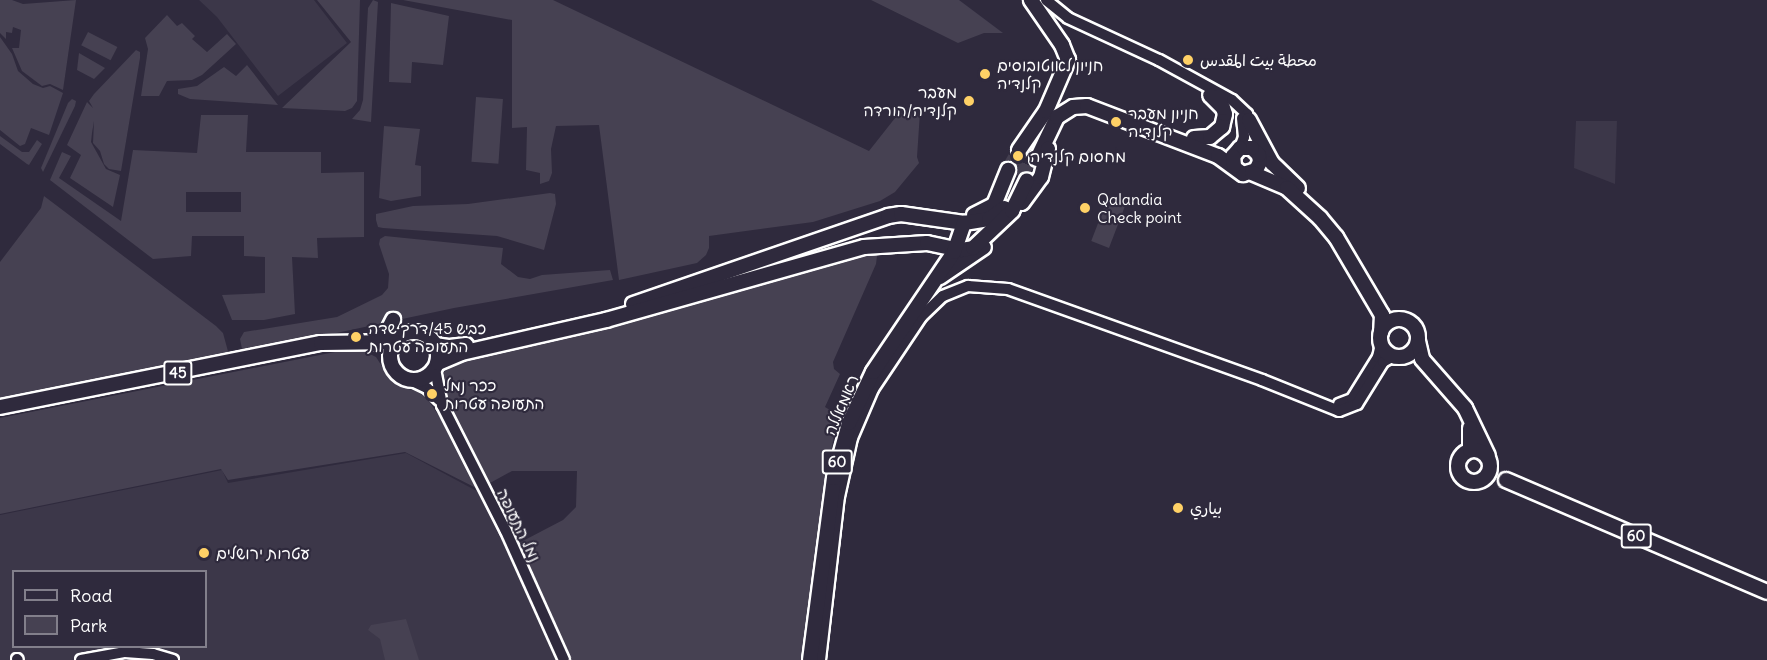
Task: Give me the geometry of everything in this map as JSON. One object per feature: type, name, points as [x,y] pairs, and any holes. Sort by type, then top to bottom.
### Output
[{"type":"highway","points":[[1028,155],[1068,60],[1062,45],[1031,0]]},
{"type":"highway","points":[[1194,138],[1210,137],[1222,127],[1225,114],[1223,108],[1210,95]]},
{"type":"highway","points":[[1028,155],[1051,116],[1062,104],[1077,99],[1092,99],[1220,148],[1246,147],[1302,192]]},
{"type":"highway","points":[[1028,155],[1057,117],[1073,107],[1087,106],[1218,156],[1243,174],[1252,173],[1287,188],[1320,218],[1336,237],[1382,315],[1381,338]]},
{"type":"highway","name":"60","points":[[1020,177],[1041,177],[1048,148],[1059,125],[1070,111],[1087,106]]},
{"type":"highway","points":[[1249,120],[1272,163],[1326,215],[1382,307],[1395,320],[1412,325],[1422,359],[1465,408],[1488,467]]},
{"type":"highway","points":[[1234,166],[1232,159],[1238,149]]},
{"type":"highway","points":[[1252,173],[1258,167],[1257,154]]},
{"type":"highway","points":[[945,221],[982,213],[994,205],[1020,177]]},
{"type":"highway","name":"60","points":[[1020,177],[1012,211],[974,248],[955,249],[964,223],[989,219],[1002,212],[1020,177]]},
{"type":"highway","name":"ראמאללה","points":[[931,287],[991,241],[1020,177]]},
{"type":"highway","points":[[625,311],[747,263],[888,216],[901,214],[964,223]]},
{"type":"highway","points":[[927,243],[939,249],[943,269]]},
{"type":"highway","points":[[412,381],[425,378],[436,366],[461,353],[776,274],[840,253],[884,244],[927,243],[955,249]]},
{"type":"highway","name":"ראמאללה","points":[[810,660],[834,478],[844,436],[873,372],[955,249]]},
{"type":"highway","name":"45","points":[[0,407],[309,345],[332,342],[395,342],[405,334],[417,332],[428,336],[435,345],[450,347],[625,311]]},
{"type":"highway","points":[[367,343],[386,334],[393,320]]},
{"type":"highway","points":[[1381,338],[1389,322],[1395,320]]},
{"type":"highway","name":"60","points":[[1381,338],[1400,356],[1421,365],[1457,403],[1471,431],[1470,450]]},
{"type":"highway","points":[[1400,356],[1418,341]]},
{"type":"highway","points":[[390,357],[395,342]]},
{"type":"highway","name":"45","points":[[367,343],[390,357],[396,373],[412,381]]},
{"type":"highway","points":[[435,345],[436,366]]},
{"type":"highway","name":"60","points":[[1488,467],[1474,482],[1461,475],[1459,460],[1470,450],[1480,450],[1488,467],[1506,480],[1767,592]]},
{"type":"street","points":[[1039,0],[1048,12],[1065,24],[1138,57],[1228,105],[1241,117],[1244,137],[1238,149]]},
{"type":"street","points":[[1047,0],[1068,18],[1159,60],[1232,100],[1244,110],[1249,120],[1257,154]]},
{"type":"street","points":[[820,660],[839,497],[852,438],[873,390],[921,318],[943,296],[968,286],[1008,289],[1284,388],[1334,410],[1345,411],[1383,362],[1400,356]]},
{"type":"street","points":[[1362,389],[1378,357],[1381,338]]},
{"type":"street","name":"נמל התעופה","points":[[436,366],[442,405]]},
{"type":"street","name":"נמל התעופה","points":[[412,381],[427,388],[442,405],[510,541],[564,660]]},
{"type":"street","points":[[81,660],[124,652],[153,654],[173,660]]},
{"type":"shaded area","points":[[199,0],[314,0],[347,43],[278,96],[217,17]]},
{"type":"shaded area","points":[[1576,121],[1617,121],[1615,184],[1574,168]]},
{"type":"shaded area","points":[[406,453],[486,496],[556,660],[0,660],[0,515],[222,470],[228,483]]},
{"type":"green space","points":[[0,0],[12,0],[23,4],[76,0],[63,90],[50,84],[42,86],[22,71],[12,48],[19,48],[21,30],[13,27],[12,33],[6,32],[6,39],[0,33]]},
{"type":"green space","points":[[317,0],[360,0],[357,101],[352,108],[345,111],[282,108],[351,42]]},
{"type":"green space","points":[[373,0],[378,2],[371,122],[352,119],[360,110],[363,100],[368,8]]},
{"type":"green space","points":[[403,0],[553,0],[869,151],[899,113],[920,112],[917,157],[919,163],[895,192],[880,201],[813,222],[709,236],[709,248],[706,255],[697,263],[619,280],[599,125],[556,126],[551,149],[552,173],[549,181],[540,184],[540,173],[526,170],[527,127],[512,128],[512,20]]},
{"type":"green space","points":[[871,0],[959,0],[1003,33],[984,33],[958,43]]},
{"type":"green space","points":[[391,3],[449,16],[443,65],[412,62],[411,83],[389,82]]},
{"type":"green space","points":[[167,15],[177,26],[182,23],[195,36],[192,39],[207,52],[227,34],[236,44],[202,75],[192,80],[167,81],[159,96],[141,96],[148,49],[145,38]]},
{"type":"green space","points":[[88,32],[117,47],[111,60],[81,45]]},
{"type":"green space","points":[[0,37],[12,54],[18,71],[33,84],[43,88],[50,86],[63,93],[49,135],[31,128],[25,144],[20,146],[0,130]]},
{"type":"green space","points":[[136,50],[140,52],[140,58],[121,171],[109,169],[104,164],[100,151],[93,143],[94,121],[92,133],[91,142],[106,169],[120,175],[113,207],[70,178],[81,155],[67,145],[87,102],[93,108],[89,101],[94,94]]},
{"type":"green space","points":[[79,53],[105,68],[94,79],[77,70]]},
{"type":"green space","points":[[247,65],[278,105],[190,99],[178,94],[178,89],[197,86],[224,67],[236,76]]},
{"type":"green space","points":[[476,97],[503,99],[498,164],[471,162]]},
{"type":"green space","points":[[72,99],[76,101],[75,106],[43,172],[41,168],[68,103]]},
{"type":"green space","points":[[201,115],[248,115],[246,152],[321,152],[321,173],[364,172],[364,237],[317,238],[318,258],[292,257],[295,314],[264,320],[232,320],[222,295],[265,293],[265,257],[244,256],[244,236],[192,236],[191,256],[153,259],[50,180],[62,152],[71,156],[59,178],[121,221],[133,150],[197,153]],"holes":[[[186,192],[241,192],[241,212],[186,212]]]},
{"type":"green space","points":[[384,126],[420,129],[415,165],[421,166],[421,196],[391,201],[379,198]]},
{"type":"green space","points":[[0,136],[22,152],[29,152],[37,140],[42,144],[29,165],[0,144]]},
{"type":"green space","points":[[555,194],[556,204],[544,250],[497,236],[383,228],[378,227],[376,220],[376,214],[413,206],[468,204]]},
{"type":"green space","points":[[44,196],[216,326],[223,333],[229,355],[0,398],[0,262],[41,208]]},
{"type":"green space","points":[[1107,200],[1125,207],[1109,248],[1091,241]]},
{"type":"green space","points":[[385,236],[503,248],[501,264],[518,277],[530,279],[542,275],[610,270],[613,280],[454,308],[247,352],[242,349],[240,339],[244,332],[337,317],[382,295],[388,288],[389,274],[379,244],[380,239]]},
{"type":"green space","points":[[873,250],[877,256],[876,264],[833,362],[834,369],[840,374],[825,407],[838,415],[825,483],[805,660],[567,660],[519,543],[563,520],[576,507],[577,471],[512,471],[490,483],[446,396],[441,384],[442,374],[451,366],[479,355],[585,333],[671,311]]},
{"type":"green space","points":[[345,350],[362,350],[376,357],[390,379],[400,386],[424,394],[462,450],[484,492],[405,452],[228,480],[221,469],[0,514],[0,418]]},
{"type":"green space","points":[[406,619],[419,660],[385,660],[380,639],[368,630],[371,625]]},
{"type":"tunnel","points":[[1008,170],[1019,150]]},
{"type":"tunnel","points":[[1021,177],[1031,156]]},
{"type":"place","name":"محطة بيت المقدس","points":[[1188,60]]},
{"type":"place","name":"חניון לאוטובוסים קלנדיה","points":[[985,74]]},
{"type":"place","name":"מעבר קלנדיה/הורדה","points":[[969,101]]},
{"type":"place","name":"חניון מעבר קלנדיה","points":[[1116,122]]},
{"type":"place","name":"מחסום קלנדיה","points":[[1018,156]]},
{"type":"place","name":"Qalandia Check point","points":[[1085,208]]},
{"type":"place","name":"כביש 45/דרך שדה התעופה עטרות","points":[[356,337]]},
{"type":"place","name":"ככר נמל התעופה עטרות","points":[[432,394]]},
{"type":"place","name":"بياري","points":[[1178,508]]},
{"type":"place","name":"עטרות ירושלים","points":[[204,553]]}]
